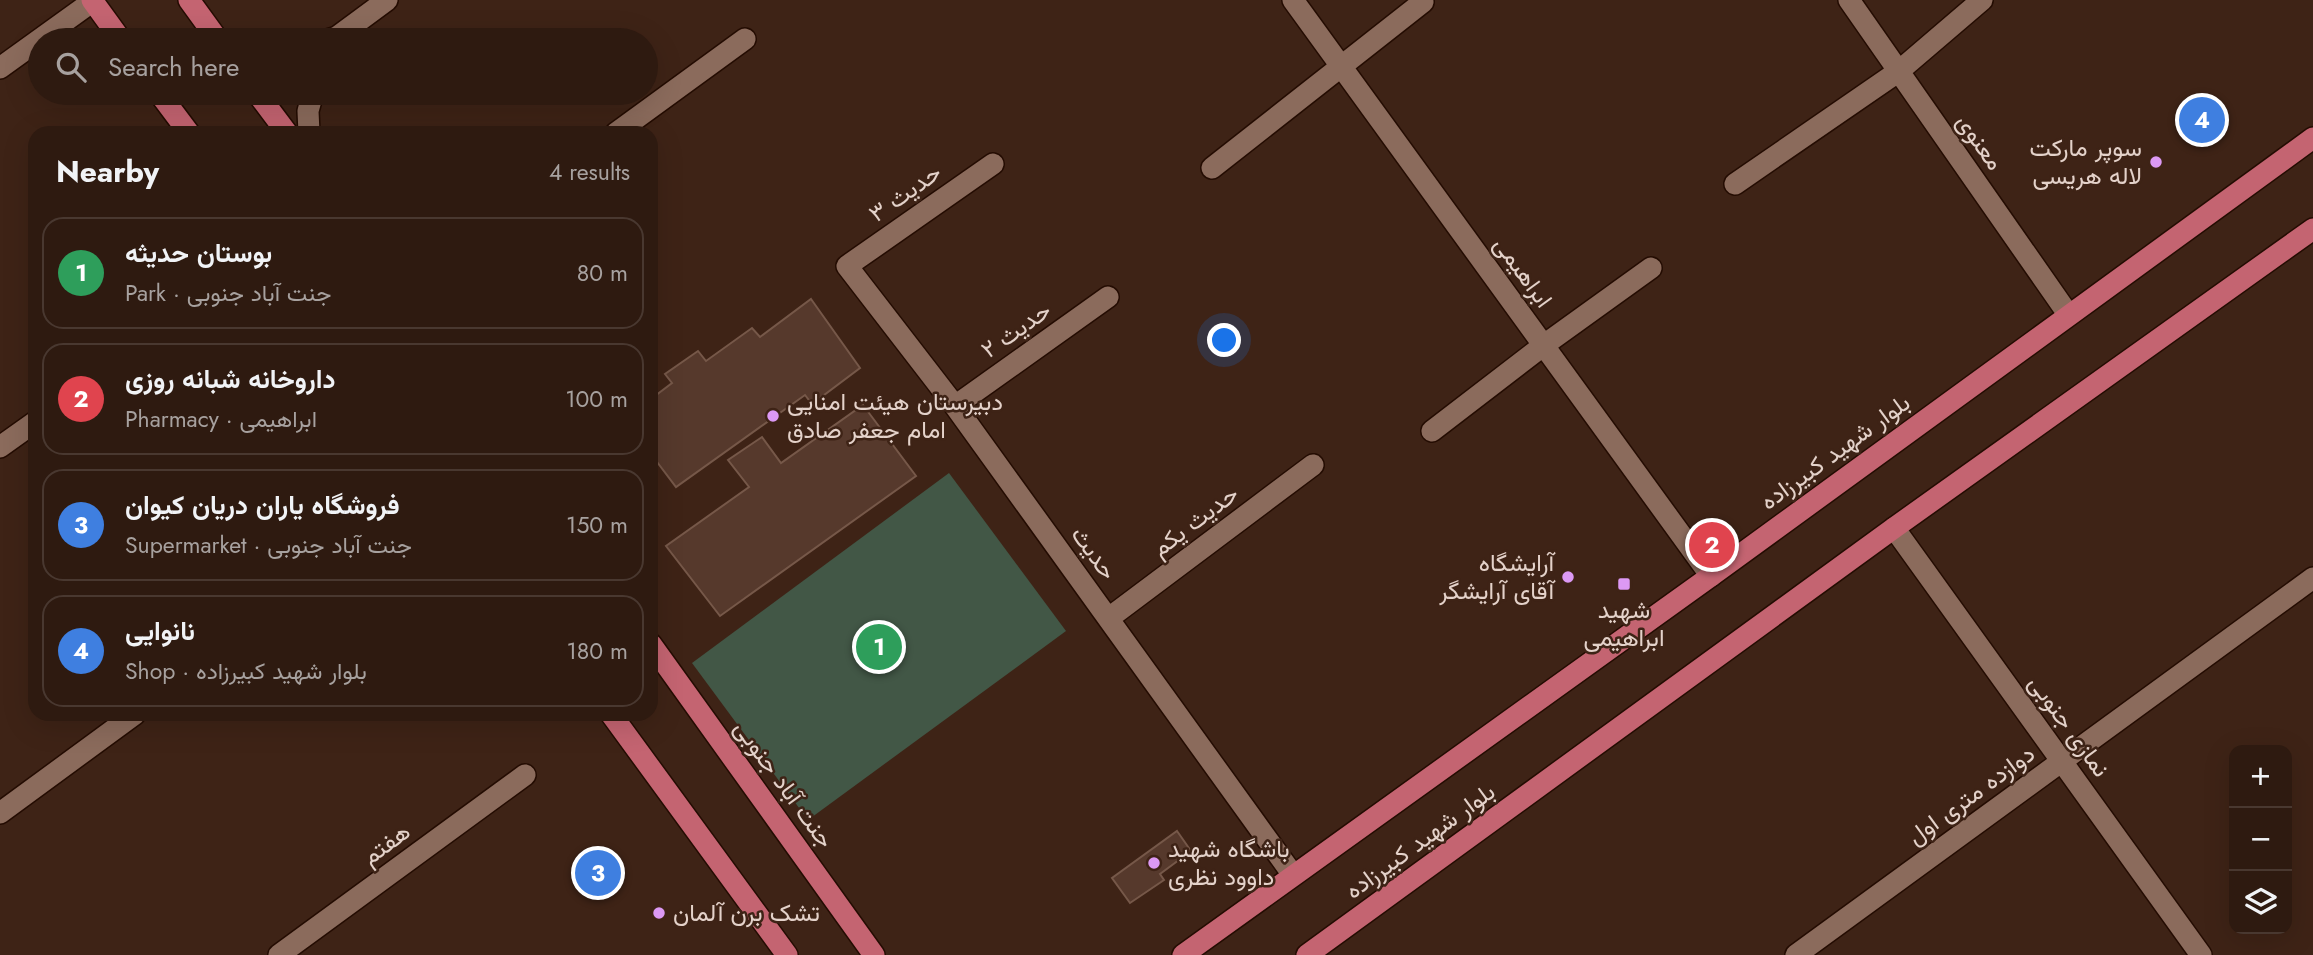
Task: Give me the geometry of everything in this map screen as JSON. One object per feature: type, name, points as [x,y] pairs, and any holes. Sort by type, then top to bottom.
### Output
[{"type":"main road","points":[[189,0],[210,28]]},
{"type":"main road","points":[[92,1],[112,28]]},
{"type":"main road","points":[[168,105],[184,126]]},
{"type":"main road","points":[[266,105],[282,126]]},
{"type":"main road","name":"بلوار شهید کبیرزاده","points":[[1183,955],[1711,576],[2313,138]]},
{"type":"main road","name":"بلوار شهید کبیرزاده","points":[[1307,955],[1894,528],[2313,229]]},
{"type":"main road","name":"جنت آباد جنوبی","points":[[658,654],[874,955]]},
{"type":"main road","points":[[616,721],[787,955]]},
{"type":"street","points":[[348,28],[387,0]]},
{"type":"street","name":"ابراهیمی","points":[[1293,0],[1711,576]]},
{"type":"street","name":"معنوی","points":[[1849,0],[2068,314]]},
{"type":"street","points":[[1735,184],[1899,71],[1982,0]]},
{"type":"street","points":[[55,28],[92,1]]},
{"type":"street","points":[[1212,168],[1423,2]]},
{"type":"street","points":[[658,102],[745,39]]},
{"type":"street","points":[[0,68],[28,48]]},
{"type":"street","points":[[309,126],[310,105]]},
{"type":"street","points":[[626,126],[654,105]]},
{"type":"street","name":"حدیث ۳","points":[[847,266],[993,164]]},
{"type":"street","name":"حدیث","points":[[847,266],[955,406],[1293,875]]},
{"type":"street","points":[[1432,431],[1544,345],[1651,268]]},
{"type":"street","name":"حدیث ۲","points":[[955,406],[1108,297]]},
{"type":"street","points":[[0,447],[28,427]]},
{"type":"street","name":"حدیث یکم","points":[[1109,618],[1313,466]]},
{"type":"street","name":"نمازی جنوبی","points":[[1894,528],[2201,955]]},
{"type":"street","name":"دوازده متری اول","points":[[1796,955],[2313,578]]},
{"type":"street","points":[[0,813],[125,721]]},
{"type":"street","name":"هفتم","points":[[279,955],[524,775]]},
{"type":"green space","points":[[949,473],[1066,631],[808,820],[692,663]]},
{"type":"building","points":[[811,299],[860,368],[812,404],[805,395],[676,487],[658,463],[658,394],[672,383],[665,374],[698,351],[706,361],[752,328],[760,337]]},
{"type":"building","points":[[863,405],[916,476],[720,616],[666,546],[749,487],[728,460],[762,437],[781,463]]},
{"type":"building","name":"باشگاه شهید داوود نظری","points":[[1177,831],[1191,851],[1160,874],[1164,880],[1130,903],[1112,878]]},
{"type":"place","name":"نانوایی","points":[[2202,120]]},
{"type":"place","name":"سوپر مارکت لاله هریسی","points":[[2156,162]]},
{"type":"place","name":"دبیرستان هیئت امنایی امام جعفر صادق","points":[[773,416]]},
{"type":"place","name":"داروخانه شبانه روزی","points":[[1712,545]]},
{"type":"place","name":"آرایشگاه آقای آرایشگر","points":[[1568,577]]},
{"type":"place","name":"شهید ابراهیمی","points":[[1624,584]]},
{"type":"place","name":"بوستان حدیثه","points":[[879,647]]},
{"type":"place","name":"باشگاه شهید داوود نظری","points":[[1154,863]]},
{"type":"place","name":"فروشگاه یاران دریان کیوان","points":[[598,873]]},
{"type":"place","name":"تشک برن آلمان","points":[[659,913]]}]
